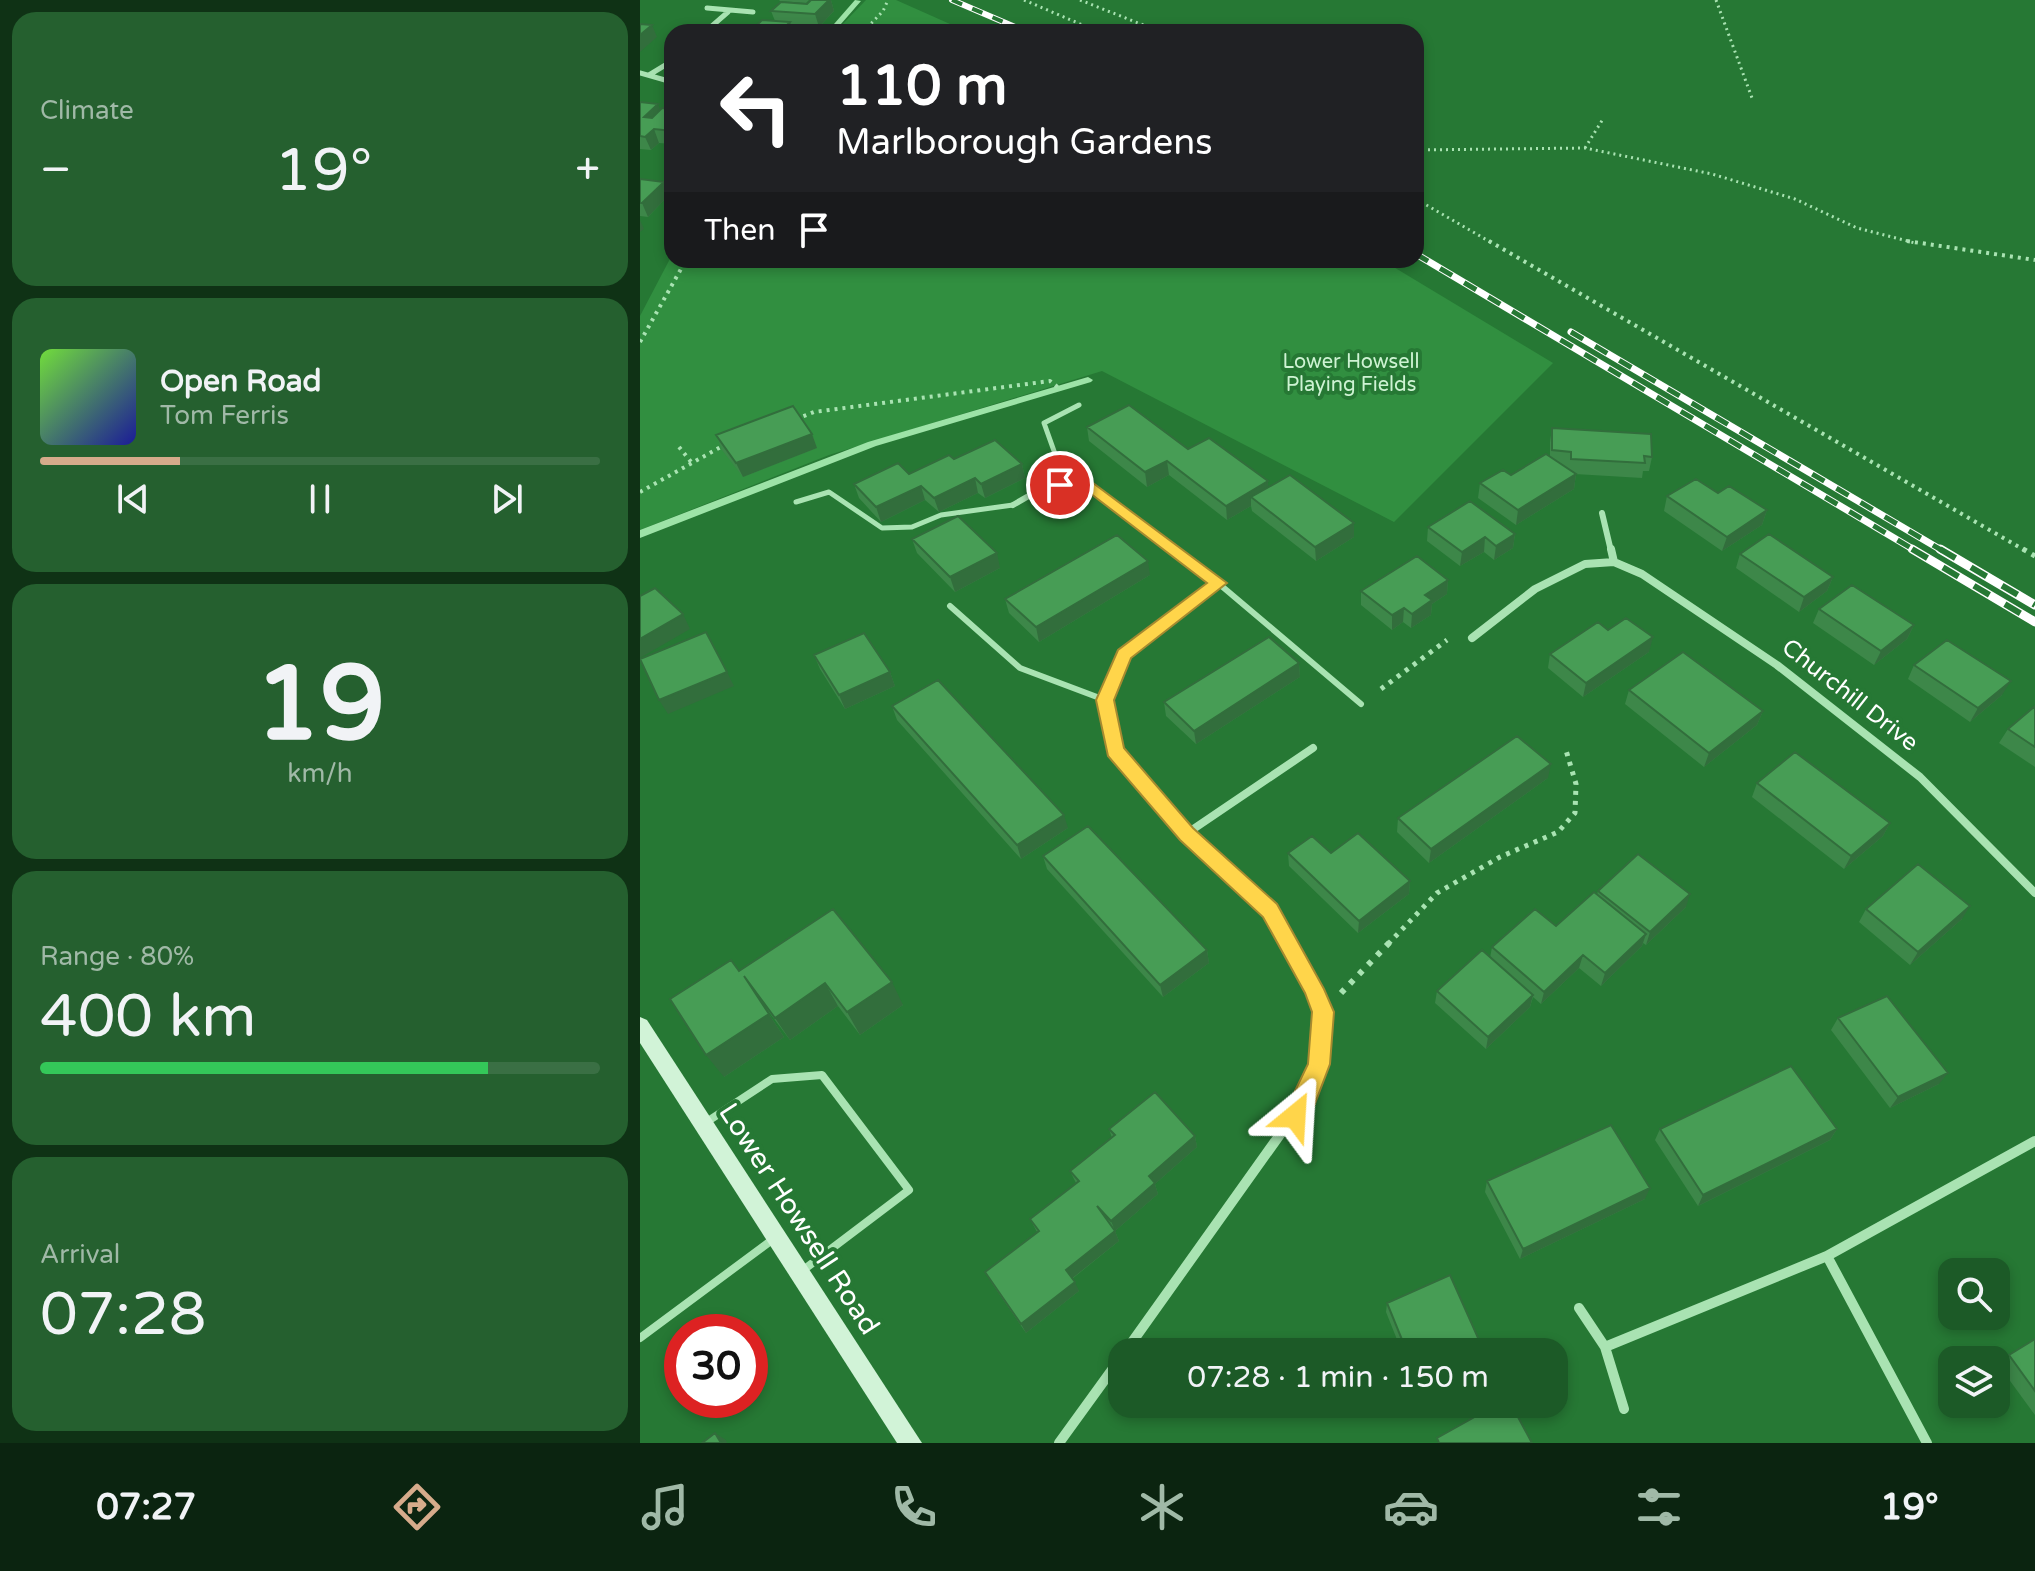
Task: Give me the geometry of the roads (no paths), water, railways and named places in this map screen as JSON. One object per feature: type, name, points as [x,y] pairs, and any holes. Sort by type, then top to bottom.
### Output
[{"type":"street","points":[[707,8],[753,12]]},
{"type":"street","points":[[714,24],[728,12]]},
{"type":"street","points":[[649,75],[664,66]]},
{"type":"street","points":[[640,73],[664,80]]},
{"type":"street","points":[[1013,505],[1046,486],[1085,482],[1218,583],[1124,654],[1105,700],[1115,751],[1186,834],[1270,910],[1323,1012],[1319,1064],[1306,1098],[1136,1338]]},
{"type":"street","points":[[1472,638],[1535,589],[1585,564],[1614,562],[1602,513]]},
{"type":"street","name":"Churchill Drive","points":[[1614,562],[1642,574],[1777,665],[1920,777],[2035,893]]},
{"type":"street","points":[[1186,834],[1313,748]]},
{"type":"street","name":"Lower Howsell Road","points":[[640,1026],[910,1443]]},
{"type":"street","points":[[1605,1347],[1827,1256],[2035,1141]]},
{"type":"street","points":[[1827,1256],[1927,1443]]},
{"type":"street","points":[[1579,1308],[1605,1347],[1624,1409]]},
{"type":"street","points":[[1059,1443],[1108,1376]]},
{"type":"lane","points":[[1060,485],[1059,465],[1044,423],[1079,405]]},
{"type":"lane","points":[[796,502],[829,492],[882,528],[912,527],[941,515],[1013,505]]},
{"type":"lane","points":[[1218,583],[1361,704]]},
{"type":"lane","points":[[950,606],[1020,668],[1105,700]]},
{"type":"lane","points":[[705,1123],[772,1079],[822,1075],[909,1190],[801,1272]]},
{"type":"lane","points":[[640,1338],[778,1235]]},
{"type":"waterway","points":[[837,24],[858,1]]},
{"type":"waterway","points":[[640,534],[872,444],[1088,380]]},
{"type":"railway","points":[[952,0],[1008,24]]},
{"type":"railway","points":[[1424,259],[1916,551]]},
{"type":"railway","points":[[1571,332],[1943,551]]},
{"type":"railway","points":[[1912,549],[2035,622]]},
{"type":"railway","points":[[1940,549],[2035,605]]},
{"type":"park label","name":"Lower Howsell Playing Fields","points":[[1351,374]]}]
